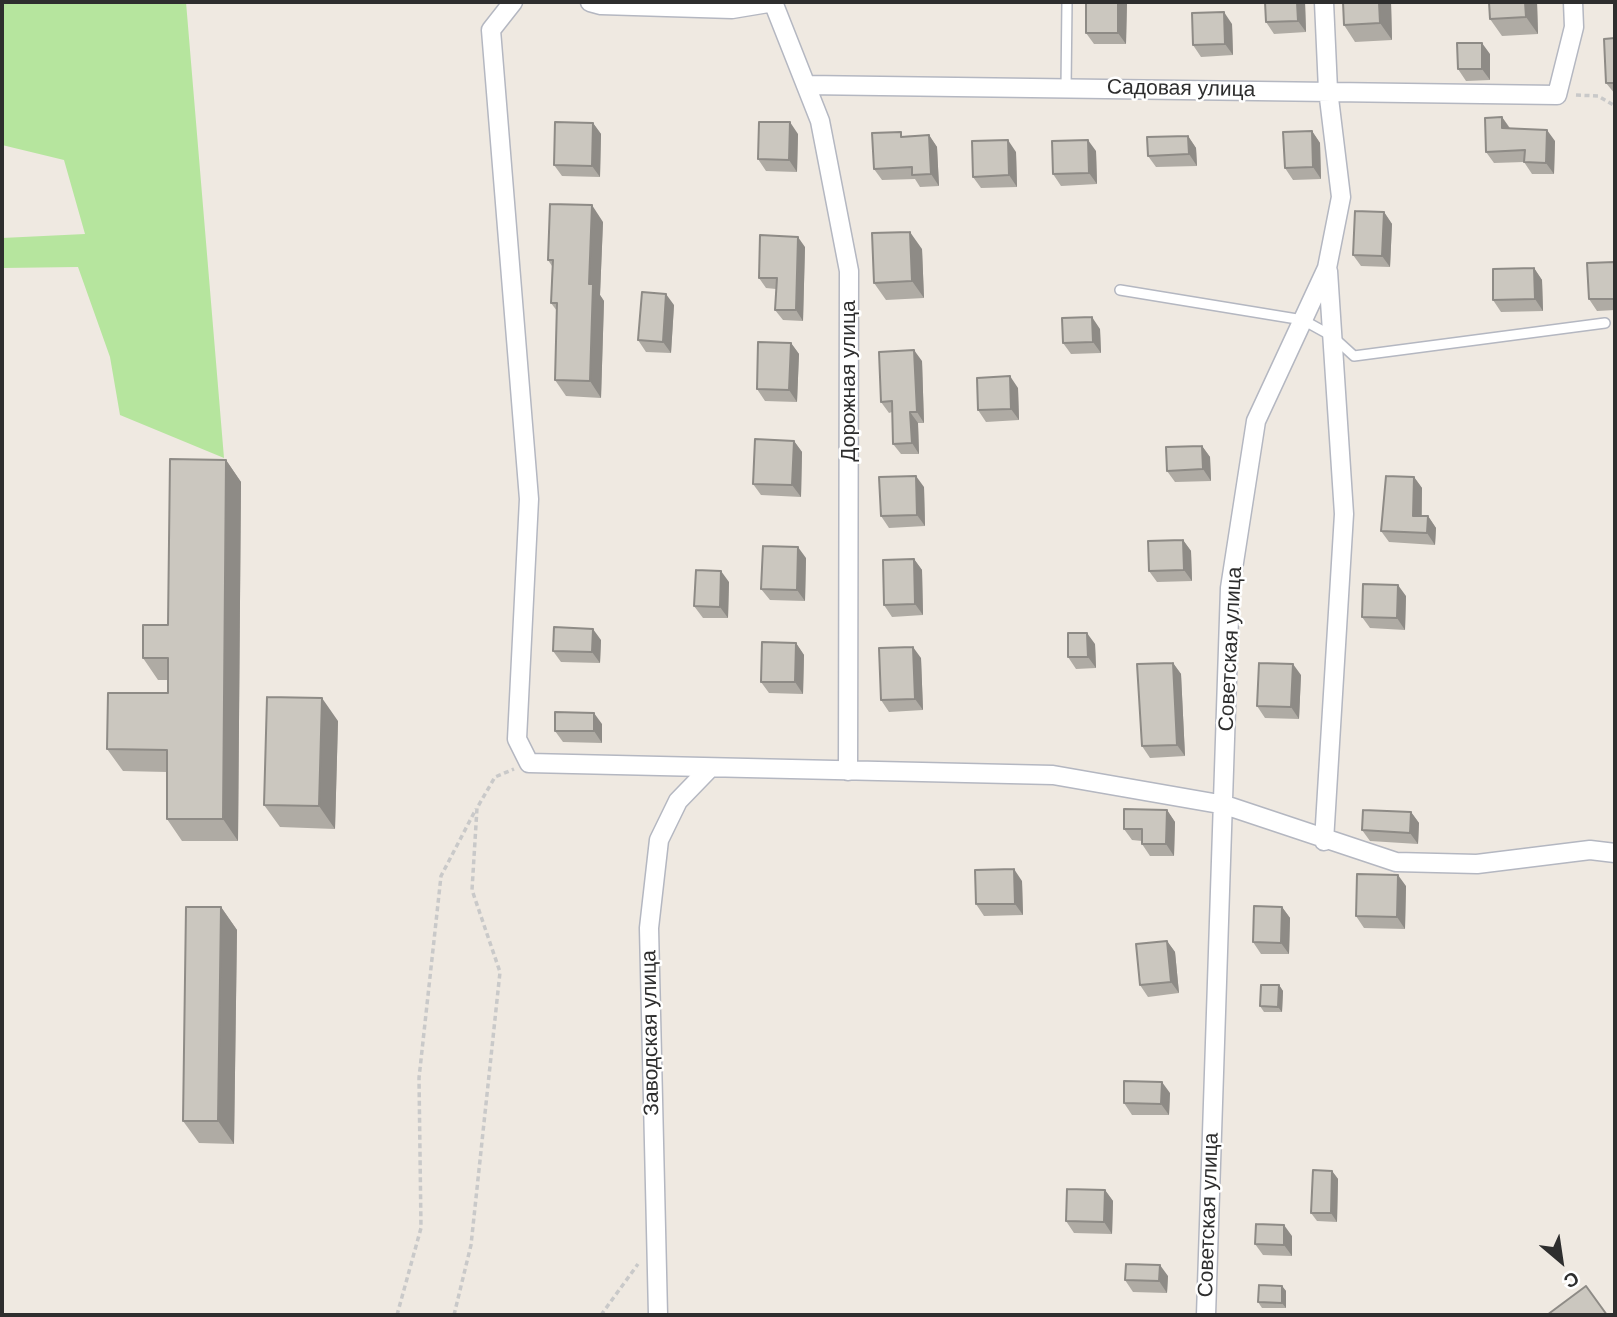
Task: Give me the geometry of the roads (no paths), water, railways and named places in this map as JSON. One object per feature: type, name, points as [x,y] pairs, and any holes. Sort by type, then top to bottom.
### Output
[{"type":"street","points":[[513,2],[491,30],[529,499],[517,739],[528,762],[709,769],[1052,775],[1225,805],[1324,841],[1396,862],[1477,864],[1590,850],[1615,853]]},
{"type":"street","name":"Дорожная улица","points":[[590,2],[601,5],[732,9],[774,2],[820,121],[849,271],[848,771]]},
{"type":"street","name":"Советская улица","points":[[1206,1315],[1225,805],[1230,588],[1256,421],[1328,268],[1341,197],[1328,90],[1324,2]]},
{"type":"street","name":"Садовая улица","points":[[806,85],[1557,95],[1574,27],[1573,2]]},
{"type":"street","points":[[1324,841],[1344,514],[1328,268]]},
{"type":"street","name":"Заводская улица","points":[[658,1315],[650,916],[659,840],[678,801],[709,769]]},
{"type":"lane","points":[[1066,88],[1067,2]]},
{"type":"lane","points":[[1120,290],[1303,320],[1332,336],[1354,356],[1605,323]]}]
